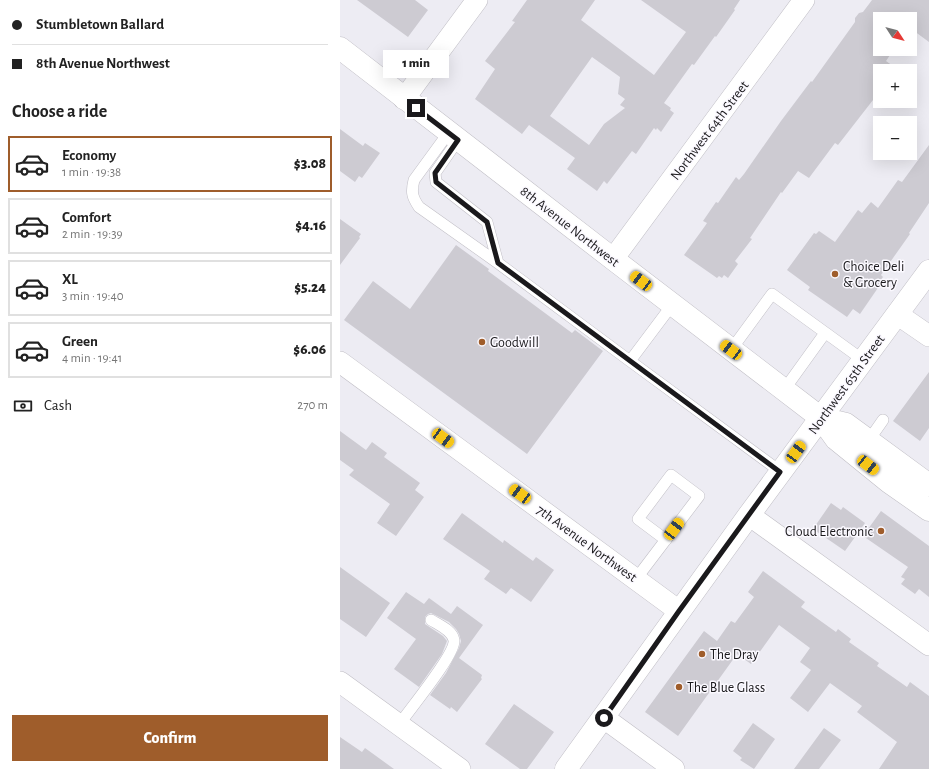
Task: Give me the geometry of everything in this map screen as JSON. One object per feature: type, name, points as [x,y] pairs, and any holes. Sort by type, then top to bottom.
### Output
[{"type":"main road","name":"8th Avenue Northwest","points":[[340,48],[404,99],[821,418],[836,439],[889,482],[929,510]]},
{"type":"main road","name":"Northwest 65th Street","points":[[566,769],[780,472],[929,271]]},
{"type":"main road","name":"8th Avenue Northwest","points":[[821,418],[846,424],[929,485]]},
{"type":"street","points":[[404,99],[477,0]]},
{"type":"street","name":"Northwest 64th Street","points":[[613,259],[804,0]]},
{"type":"street","points":[[898,314],[929,336]]},
{"type":"street","name":"7th Avenue Northwest","points":[[340,362],[679,611]]},
{"type":"street","points":[[749,515],[929,645]]},
{"type":"street","points":[[340,682],[460,769]]},
{"type":"street","points":[[604,718],[674,769]]},
{"type":"lane","points":[[453,136],[435,173],[436,182],[487,222],[498,263]]},
{"type":"lane","points":[[453,136],[414,180],[412,188],[413,198],[419,207],[498,263],[780,472]]},
{"type":"lane","points":[[731,350],[772,294],[863,360]]},
{"type":"lane","points":[[630,361],[672,304]]},
{"type":"lane","points":[[784,390],[825,333]]},
{"type":"lane","points":[[869,440],[883,420]]},
{"type":"lane","points":[[636,580],[666,540],[699,496],[671,475],[638,519],[666,540]]},
{"type":"lane","points":[[399,725],[445,663],[453,649],[454,640],[450,632],[431,620]]},
{"type":"building","points":[[357,0],[415,0],[428,10],[408,37]]},
{"type":"building","points":[[527,0],[595,0],[581,20],[654,75],[686,32],[641,0],[740,0],[734,9],[735,10],[716,37],[715,36],[694,65],[692,64],[664,103],[671,108],[670,110],[674,113],[661,132],[657,128],[656,130],[654,128],[636,154],[632,151],[607,184],[604,181],[597,191],[567,169],[575,158],[529,125],[522,134],[475,99],[495,69],[485,61],[515,22],[512,21]],"holes":[[[592,57],[620,77],[618,94],[625,99],[620,105],[625,108],[604,124],[589,145],[550,116]]]},
{"type":"building","points":[[872,0],[929,0],[929,42],[917,33],[917,12],[873,12],[873,56],[889,56],[886,61],[890,64],[873,64],[873,100],[838,145],[835,143],[809,178],[798,171],[782,193],[781,192],[750,238],[752,239],[735,261],[738,264],[728,278],[724,275],[722,278],[719,276],[717,278],[684,255],[707,223],[703,221],[716,202],[718,203],[736,177],[739,180],[744,174],[781,121],[811,81],[812,82],[855,22],[855,18],[859,13],[863,12]]},
{"type":"building","points":[[340,129],[363,146],[365,143],[380,153],[362,178],[359,176],[355,182],[340,171]]},
{"type":"building","points":[[929,145],[929,203],[909,233],[910,234],[881,275],[883,277],[880,281],[882,282],[860,314],[853,309],[847,317],[808,290],[810,287],[787,270],[814,233],[816,234],[819,231],[835,242],[858,210],[862,213],[871,202],[878,208],[898,180],[902,182]]},
{"type":"building","points":[[340,219],[361,234],[359,237],[360,238],[340,265]]},
{"type":"building","name":"Goodwill","points":[[456,245],[489,269],[488,271],[572,333],[575,330],[603,351],[527,454],[344,320],[373,281],[410,309]]},
{"type":"building","points":[[929,372],[929,428],[920,441],[893,421]]},
{"type":"building","points":[[340,431],[366,450],[372,442],[387,453],[384,457],[420,483],[415,490],[424,497],[396,536],[377,523],[390,504],[349,475],[354,470],[340,460]]},
{"type":"building","points":[[831,503],[841,510],[843,507],[865,523],[845,551],[813,529]]},
{"type":"building","points":[[881,511],[929,546],[929,597],[919,589],[915,594],[901,584],[905,579],[901,577],[908,567],[863,536]]},
{"type":"building","points":[[462,513],[503,543],[504,540],[533,561],[536,557],[554,570],[531,602],[511,588],[506,594],[484,579],[490,571],[443,539]]},
{"type":"building","points":[[340,567],[390,603],[366,637],[340,619]]},
{"type":"building","points":[[763,571],[805,602],[801,607],[836,632],[838,629],[851,639],[849,642],[879,663],[877,666],[907,687],[910,682],[929,696],[929,769],[879,769],[897,742],[857,712],[862,706],[830,683],[808,712],[790,698],[811,670],[800,662],[810,648],[779,625],[751,664],[737,654],[678,736],[645,712],[704,631],[717,641],[731,621],[735,623],[754,597],[748,592]]},
{"type":"building","points":[[406,592],[424,604],[429,598],[451,614],[457,606],[483,625],[459,658],[482,675],[482,679],[457,712],[430,695],[446,673],[461,641],[456,629],[449,622],[431,613],[425,617],[425,624],[443,636],[447,641],[442,654],[419,687],[394,669],[416,639],[387,618]]},
{"type":"building","points":[[514,704],[554,732],[527,769],[520,769],[485,744]]},
{"type":"building","points":[[753,723],[775,739],[754,769],[740,760],[742,758],[733,751]]},
{"type":"building","points":[[824,728],[841,740],[819,769],[794,769]]},
{"type":"building","points":[[340,737],[362,752],[365,748],[394,769],[340,769]]},
{"type":"place","name":"Choice Deli & Grocery","points":[[835,274]]},
{"type":"place","name":"Goodwill","points":[[482,342]]},
{"type":"place","name":"Cloud Electronic","points":[[881,531]]},
{"type":"place","name":"The Dray","points":[[702,654]]},
{"type":"place","name":"The Blue Glass","points":[[679,687]]},
{"type":"route","points":[[416,108],[458,140],[435,173],[436,182],[487,222],[498,263],[780,472],[679,611],[604,718]]}]
